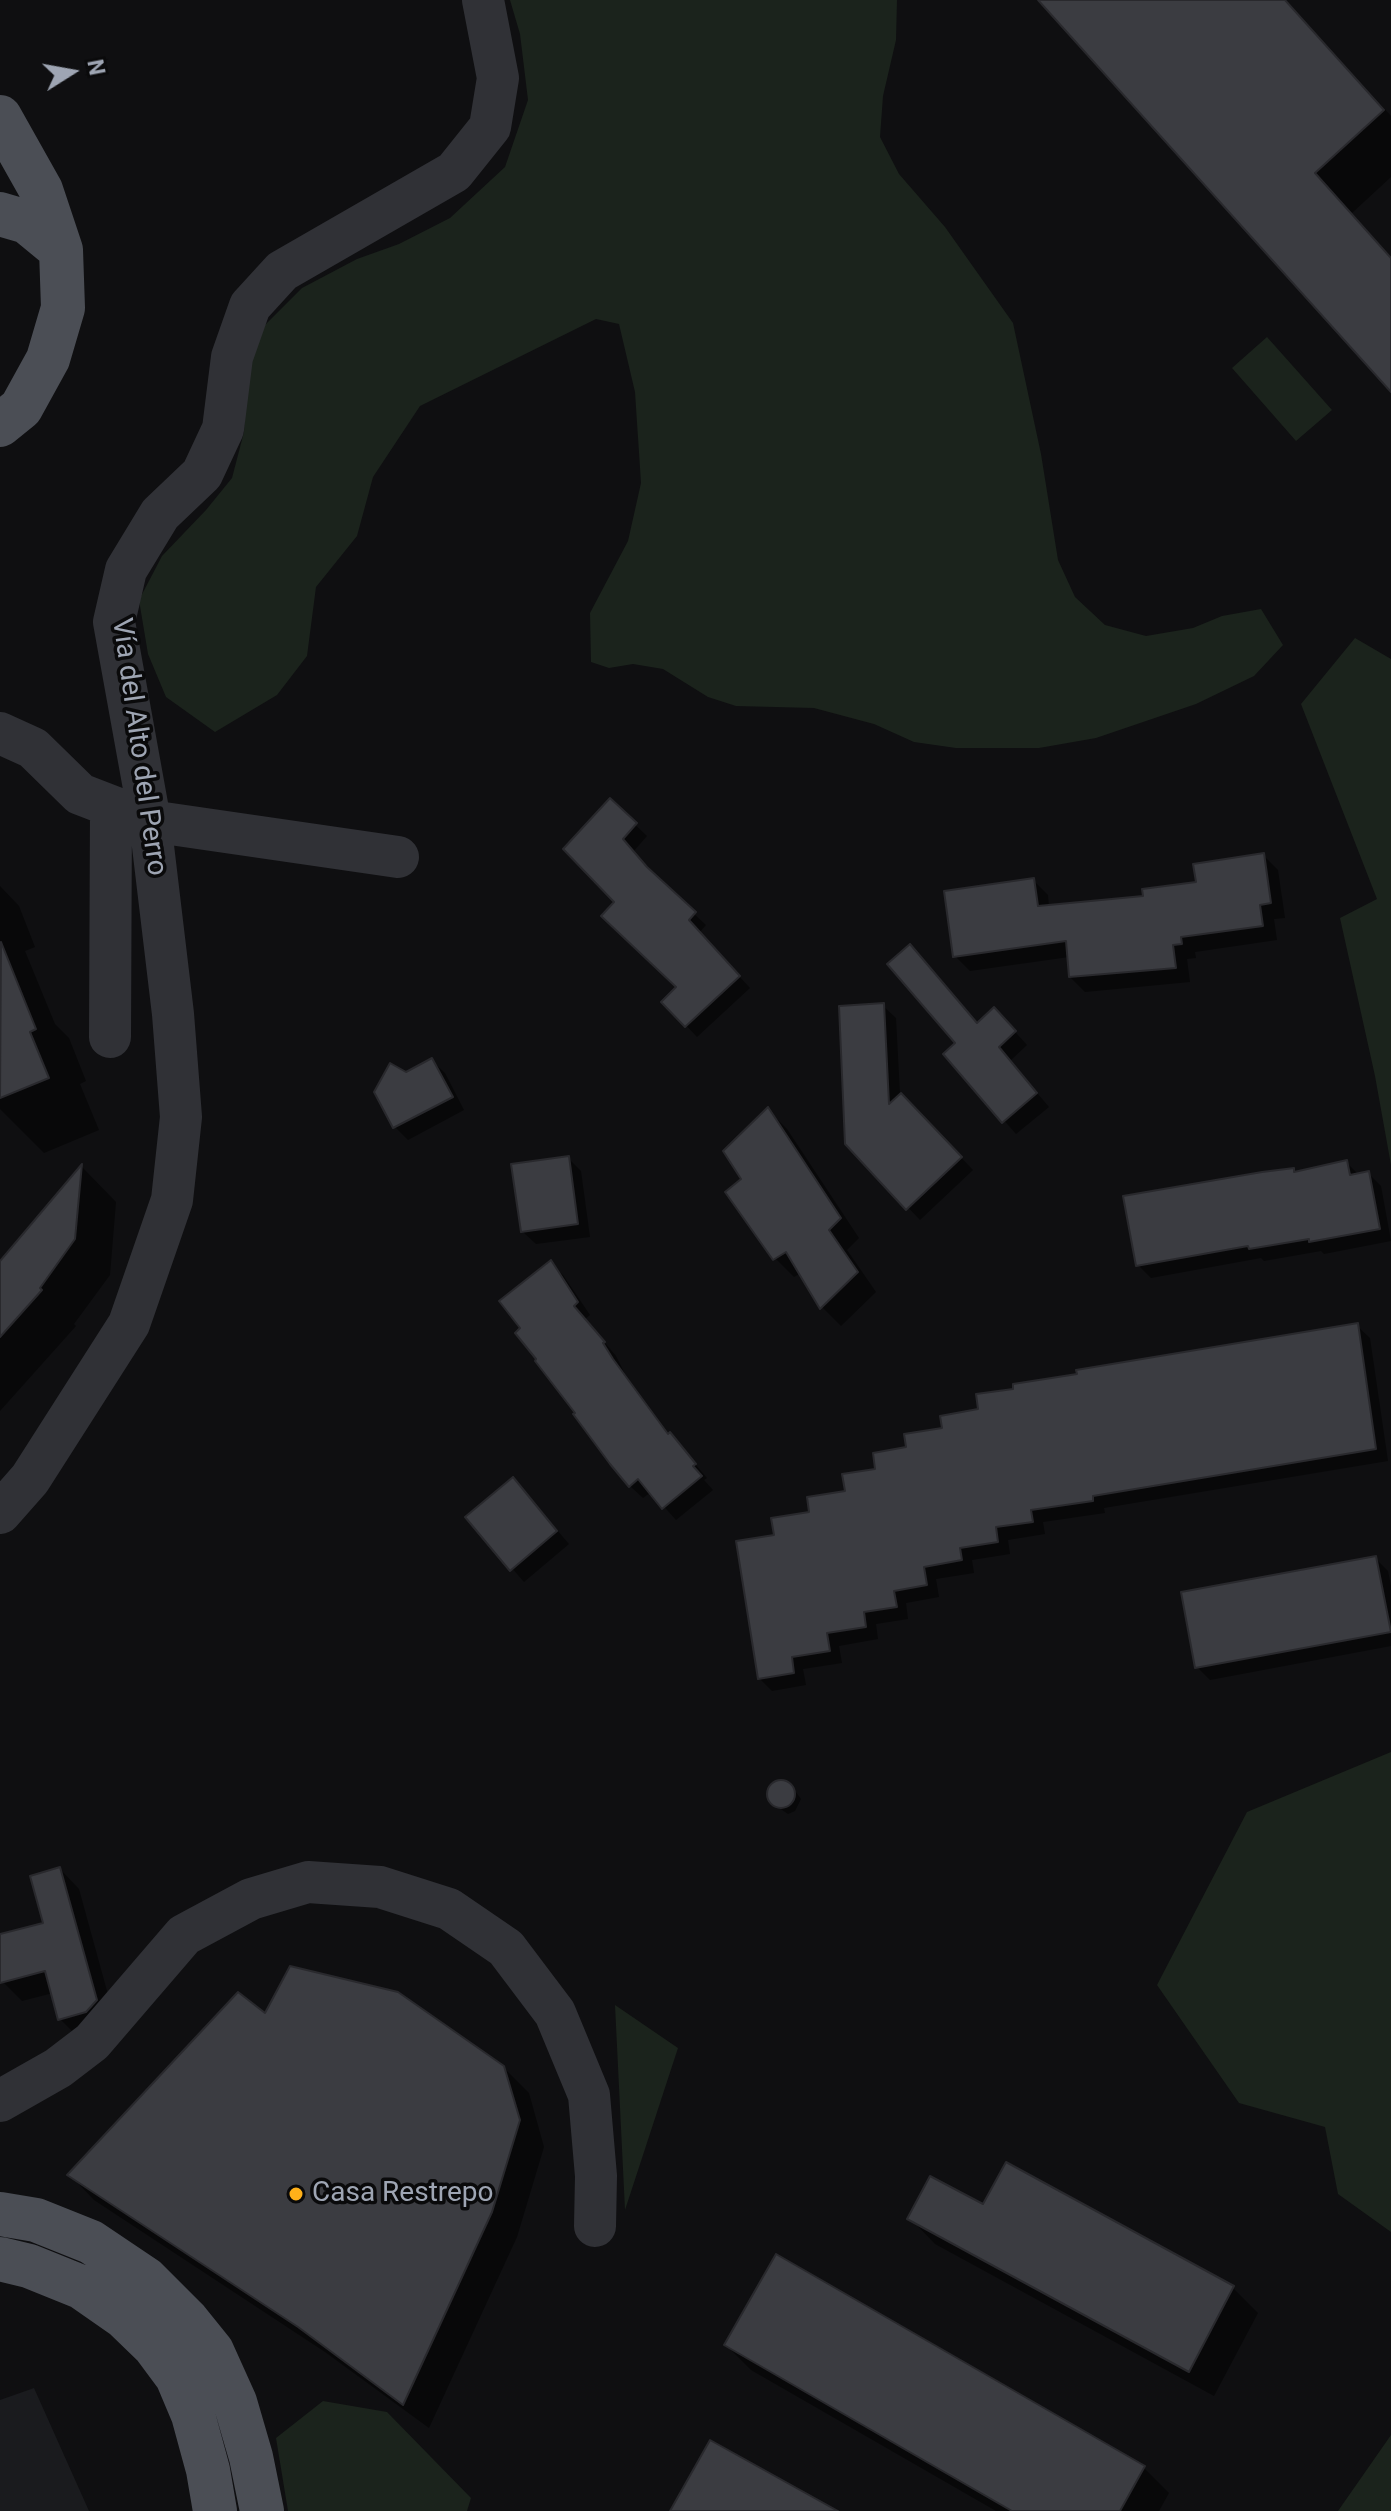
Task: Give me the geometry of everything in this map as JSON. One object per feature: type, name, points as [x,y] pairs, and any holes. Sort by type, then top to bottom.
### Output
[{"type":"main road","points":[[0,117],[41,190],[61,250],[63,308],[48,359],[21,408],[0,425]]},
{"type":"main road","points":[[0,214],[27,222],[61,250]]},
{"type":"main road","points":[[0,2214],[36,2220],[91,2242],[146,2279],[187,2320],[212,2351],[235,2402],[262,2511]]},
{"type":"main road","points":[[0,2259],[29,2266],[81,2287],[124,2317],[154,2346],[177,2377],[193,2415],[215,2511]]},
{"type":"street","name":"Vía del Alto del Perro","points":[[0,1513],[30,1479],[129,1324],[172,1200],[181,1117],[173,1014],[150,821],[114,622],[126,570],[160,514],[202,474],[223,429],[232,357],[250,306],[282,271],[454,172],[490,127],[498,78],[483,0]]},
{"type":"street","points":[[0,733],[33,748],[80,794],[150,821],[398,857]]},
{"type":"street","points":[[110,1037],[111,808]]},
{"type":"street","points":[[0,2101],[58,2068],[92,2042],[184,1935],[251,1899],[308,1882],[380,1887],[449,1909],[506,1948],[555,2013],[589,2095],[596,2176],[595,2226]]},
{"type":"shaded area","points":[[510,0],[897,0],[896,40],[883,96],[880,137],[899,174],[945,227],[1013,323],[1041,454],[1058,560],[1075,597],[1105,625],[1146,636],[1193,628],[1222,616],[1261,609],[1283,645],[1254,676],[1196,704],[1096,738],[1039,748],[956,748],[914,742],[874,724],[814,708],[736,706],[708,697],[663,669],[633,664],[609,668],[591,662],[590,613],[628,541],[641,483],[635,392],[619,324],[596,319],[420,406],[373,477],[357,536],[316,587],[307,656],[277,695],[215,732],[166,697],[148,654],[139,600],[162,556],[232,478],[244,432],[247,367],[265,325],[302,288],[357,259],[399,244],[450,218],[505,167],[528,100],[520,34]]},
{"type":"shaded area","points":[[1267,337],[1332,410],[1296,441],[1232,368]]},
{"type":"shaded area","points":[[1355,638],[1391,659],[1391,1165],[1340,918],[1377,899],[1301,704]]},
{"type":"shaded area","points":[[1391,1752],[1391,2232],[1338,2194],[1325,2127],[1239,2103],[1157,1985],[1247,1812]]},
{"type":"shaded area","points":[[615,2005],[678,2048],[625,2210]]},
{"type":"shaded area","points":[[34,2388],[89,2511],[0,2511],[0,2400]]},
{"type":"shaded area","points":[[323,2401],[387,2412],[471,2498],[467,2511],[288,2511],[276,2438]]},
{"type":"shaded area","points":[[1391,2435],[1391,2511],[1338,2511]]},
{"type":"building","points":[[1038,0],[1285,0],[1384,110],[1315,173],[1391,258],[1391,392]]},
{"type":"building","points":[[610,798],[637,823],[623,839],[647,867],[696,912],[689,920],[740,976],[685,1027],[661,1002],[676,987],[601,916],[614,902],[563,849]]},
{"type":"building","points":[[1264,853],[1271,903],[1260,905],[1263,926],[1181,937],[1182,944],[1173,945],[1176,968],[1069,977],[1066,941],[953,957],[944,891],[1034,878],[1038,906],[1143,896],[1142,889],[1196,882],[1193,864]]},
{"type":"building","points":[[1,942],[36,1029],[30,1032],[49,1078],[0,1098]]},
{"type":"building","points":[[910,944],[977,1023],[994,1007],[1016,1031],[999,1047],[1037,1093],[1002,1123],[943,1054],[955,1043],[887,964]]},
{"type":"building","points":[[884,1003],[889,1104],[901,1093],[962,1157],[906,1210],[845,1144],[839,1006]]},
{"type":"building","points":[[432,1058],[453,1097],[393,1128],[374,1092],[390,1063],[406,1072]]},
{"type":"building","points":[[768,1107],[841,1218],[829,1230],[858,1272],[820,1309],[786,1252],[773,1260],[725,1192],[741,1179],[723,1151]]},
{"type":"building","points":[[569,1156],[578,1224],[521,1232],[511,1164]]},
{"type":"building","points":[[1347,1160],[1350,1175],[1369,1171],[1380,1229],[1309,1242],[1309,1239],[1249,1249],[1248,1246],[1136,1266],[1123,1196],[1262,1172],[1294,1168],[1294,1172]]},
{"type":"building","points":[[82,1164],[75,1239],[40,1288],[42,1290],[0,1337],[0,1261]]},
{"type":"building","points":[[551,1260],[578,1302],[574,1306],[605,1342],[613,1359],[668,1434],[670,1432],[696,1464],[693,1466],[702,1476],[662,1509],[638,1479],[629,1487],[610,1464],[515,1333],[520,1328],[499,1301]]},
{"type":"building","points":[[1358,1323],[1376,1449],[1093,1496],[1093,1501],[1031,1510],[1033,1522],[996,1527],[998,1542],[960,1548],[962,1560],[924,1567],[927,1585],[894,1591],[897,1607],[864,1612],[866,1627],[827,1633],[830,1651],[792,1657],[794,1673],[758,1679],[736,1541],[774,1535],[771,1518],[809,1512],[807,1497],[845,1491],[842,1474],[875,1469],[873,1453],[906,1447],[904,1434],[942,1428],[940,1416],[978,1409],[976,1394],[1013,1389],[1013,1384],[1077,1374],[1076,1370]]},
{"type":"building","points":[[513,1477],[557,1531],[510,1571],[465,1517]]},
{"type":"building","points":[[1376,1556],[1391,1632],[1195,1668],[1181,1592]]},
{"type":"building","points":[[781,1780],[791,1784],[795,1794],[791,1804],[781,1808],[771,1804],[767,1794],[771,1784]]},
{"type":"building","points":[[60,1867],[97,2000],[86,2012],[58,2020],[45,1971],[0,1983],[0,1934],[43,1923],[30,1876]]},
{"type":"building","name":"Casa Restrepo","points":[[290,1966],[398,1992],[504,2066],[520,2120],[492,2212],[403,2405],[298,2327],[67,2175],[238,1992],[265,2013]]},
{"type":"building","points":[[1006,2162],[1234,2286],[1189,2372],[907,2219],[930,2176],[983,2204]]},
{"type":"building","points":[[776,2254],[1145,2466],[1120,2511],[1012,2511],[724,2345]]},
{"type":"building","points":[[710,2440],[838,2511],[670,2511]]},
{"type":"place","name":"Casa Restrepo","points":[[296,2194]]}]
